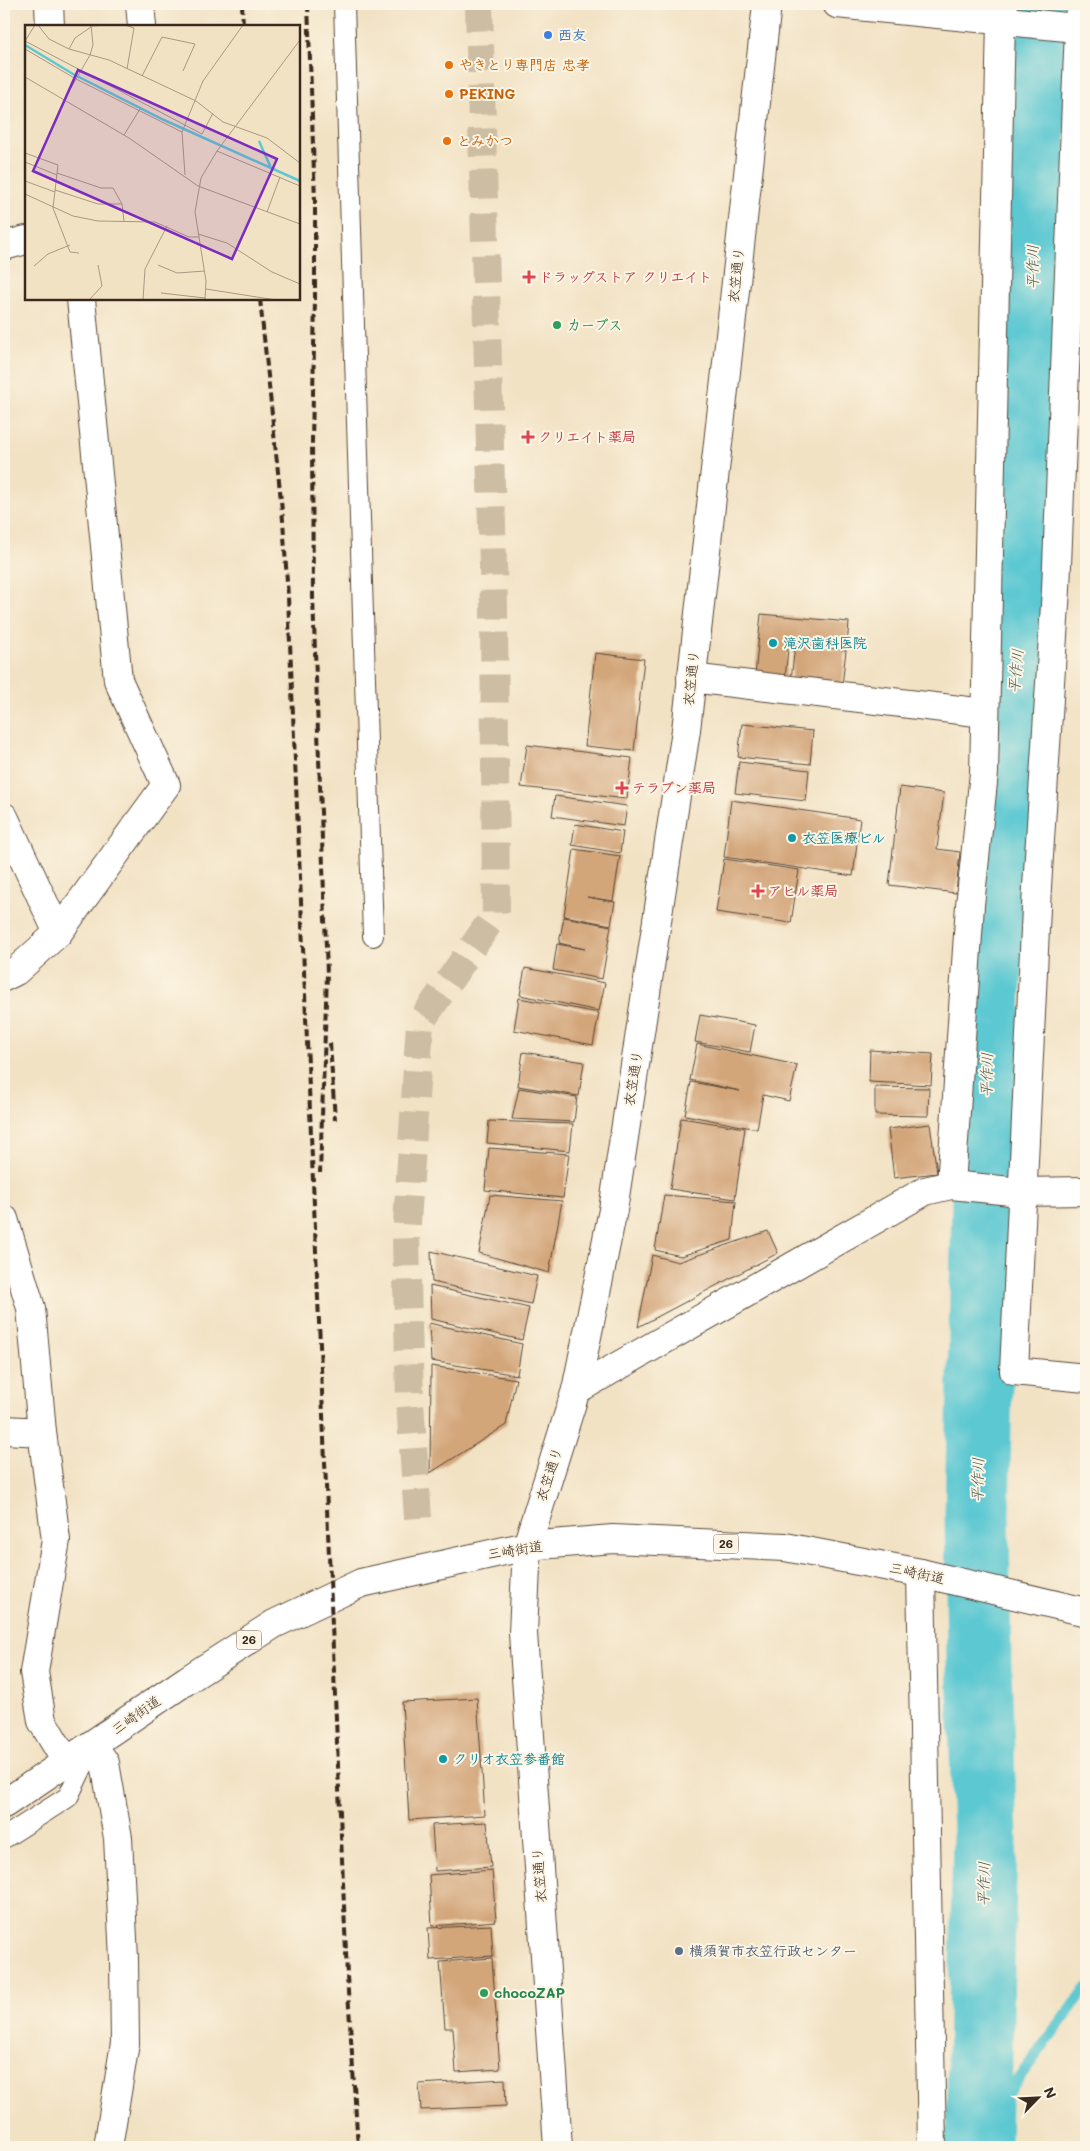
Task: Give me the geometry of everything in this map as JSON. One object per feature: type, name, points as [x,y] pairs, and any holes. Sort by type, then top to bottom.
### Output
[{"type":"street","points":[[49,4],[50,25]]},
{"type":"street","points":[[140,4],[142,25]]},
{"type":"street","name":"衣笠通り","points":[[558,2147],[523,1633],[526,1546],[576,1390],[613,1210],[686,730],[767,4]]},
{"type":"street","points":[[837,4],[1079,22],[1056,589],[1020,1192],[1014,1371],[1086,1378]]},
{"type":"street","points":[[952,1185],[970,904],[984,773],[1003,15]]},
{"type":"street","points":[[4,246],[25,240]]},
{"type":"street","points":[[4,977],[16,971],[58,933],[166,785],[118,680],[81,300]]},
{"type":"street","points":[[692,678],[985,714]]},
{"type":"street","points":[[4,817],[58,933]]},
{"type":"street","points":[[576,1390],[924,1191],[952,1185],[1020,1192],[1086,1191]]},
{"type":"street","points":[[4,1219],[30,1308],[42,1432],[56,1540],[34,1672],[42,1721],[66,1763]]},
{"type":"street","points":[[4,1430],[42,1432]]},
{"type":"street","name":"三崎街道","points":[[4,1804],[187,1680],[274,1624],[361,1583],[526,1546],[613,1539],[785,1547],[922,1574],[1086,1612]]},
{"type":"street","points":[[922,1574],[932,2147]]},
{"type":"street","points":[[93,1745],[105,1763],[118,1838],[124,1959],[125,2043],[108,2147]]},
{"type":"lane","points":[[344,4],[373,936]]},
{"type":"lane","points":[[4,1838],[68,1797],[93,1745]]},
{"type":"building","name":"滝沢歯科医院","points":[[761,614],[849,622],[847,646],[789,640],[785,678],[755,676]]},
{"type":"building","points":[[795,645],[846,650],[842,686],[791,680]]},
{"type":"building","points":[[595,653],[644,659],[634,751],[585,746]]},
{"type":"building","points":[[742,724],[813,731],[810,764],[738,757]]},
{"type":"building","points":[[527,745],[632,758],[627,799],[521,787]]},
{"type":"building","points":[[739,762],[809,770],[806,801],[735,793]]},
{"type":"building","points":[[900,787],[944,793],[937,849],[960,852],[956,893],[889,885]]},
{"type":"building","points":[[555,796],[627,806],[624,826],[552,816]]},
{"type":"building","name":"衣笠医療ビル","points":[[731,800],[860,819],[853,876],[724,857]]},
{"type":"building","points":[[575,824],[623,832],[620,853],[572,845]]},
{"type":"building","points":[[574,849],[620,856],[613,901],[587,897],[615,902],[611,925],[564,916]]},
{"type":"building","name":"アヒル薬局","points":[[724,859],[799,870],[791,923],[716,912]]},
{"type":"building","points":[[564,917],[611,926],[602,979],[553,970],[557,944],[585,949],[559,943]]},
{"type":"building","points":[[525,968],[605,983],[599,1011],[520,995]]},
{"type":"building","points":[[519,998],[599,1013],[593,1045],[514,1030]]},
{"type":"building","points":[[700,1015],[755,1025],[750,1052],[695,1042]]},
{"type":"building","points":[[697,1044],[797,1065],[789,1101],[763,1095],[757,1129],[685,1115],[691,1082],[740,1091],[690,1080]]},
{"type":"building","points":[[870,1050],[933,1054],[931,1085],[869,1082]]},
{"type":"building","points":[[523,1052],[584,1062],[579,1096],[518,1086]]},
{"type":"building","points":[[875,1087],[929,1088],[928,1116],[875,1115]]},
{"type":"building","points":[[519,1088],[577,1097],[574,1122],[512,1119]]},
{"type":"building","points":[[681,1118],[745,1128],[735,1199],[670,1189]]},
{"type":"building","points":[[489,1121],[573,1124],[570,1151],[487,1143]]},
{"type":"building","points":[[930,1124],[937,1173],[894,1178],[888,1129]]},
{"type":"building","points":[[489,1148],[569,1154],[563,1198],[485,1190]]},
{"type":"building","points":[[490,1195],[562,1201],[549,1273],[479,1253]]},
{"type":"building","points":[[664,1195],[736,1201],[732,1240],[681,1256],[655,1250]]},
{"type":"building","points":[[768,1231],[778,1253],[638,1327],[652,1255],[678,1262]]},
{"type":"building","points":[[431,1251],[537,1276],[531,1304],[432,1282]]},
{"type":"building","points":[[430,1286],[529,1308],[522,1340],[431,1319]]},
{"type":"building","points":[[429,1323],[522,1344],[517,1375],[431,1361]]},
{"type":"building","points":[[431,1366],[516,1379],[506,1425],[430,1473]]},
{"type":"building","name":"クリオ衣笠参番館","points":[[477,1698],[485,1815],[409,1820],[402,1702]]},
{"type":"building","points":[[487,1822],[491,1867],[435,1871],[432,1825]]},
{"type":"building","points":[[492,1870],[496,1921],[432,1926],[429,1875]]},
{"type":"building","points":[[491,1925],[493,1956],[430,1960],[428,1928]]},
{"type":"building","points":[[492,1958],[500,2069],[456,2072],[453,2028],[445,2028],[440,1962]]},
{"type":"building","points":[[505,2079],[506,2106],[421,2110],[419,2084]]},
{"type":"waterway","name":"平作川","points":[[978,2147],[985,1836],[979,1666],[977,1513],[989,980],[1033,477],[1033,4]]},
{"type":"waterway","points":[[977,2134],[1086,1988]]},
{"type":"tunnel","points":[[418,1518],[410,1403],[406,1238],[420,1023],[496,913],[494,607],[479,4]]},
{"type":"railway","points":[[242,4],[243,25]]},
{"type":"railway","points":[[308,4],[315,201],[312,441],[313,597],[327,974],[320,1173]]},
{"type":"railway","points":[[260,300],[283,520],[288,597],[347,1976],[358,2147]]},
{"type":"railway","points":[[330,1043],[335,1120]]},
{"type":"place","name":"西友","points":[[548,35]]},
{"type":"place","name":"やきとり専門店 忠孝","points":[[449,65]]},
{"type":"place","name":"PEKING","points":[[449,94]]},
{"type":"place","name":"とみかつ","points":[[447,141]]},
{"type":"place","name":"ドラッグストア クリエイト","points":[[529,277]]},
{"type":"place","name":"カーブス","points":[[557,325]]},
{"type":"place","name":"クリエイト薬局","points":[[528,437]]},
{"type":"place","name":"滝沢歯科医院","points":[[773,643]]},
{"type":"place","name":"テラブン薬局","points":[[622,788]]},
{"type":"place","name":"衣笠医療ビル","points":[[792,838]]},
{"type":"place","name":"アヒル薬局","points":[[758,891]]},
{"type":"place","name":"クリオ衣笠参番館","points":[[443,1759]]},
{"type":"place","name":"横須賀市衣笠行政センター","points":[[679,1951]]},
{"type":"place","name":"chocoZAP","points":[[484,1993]]}]
